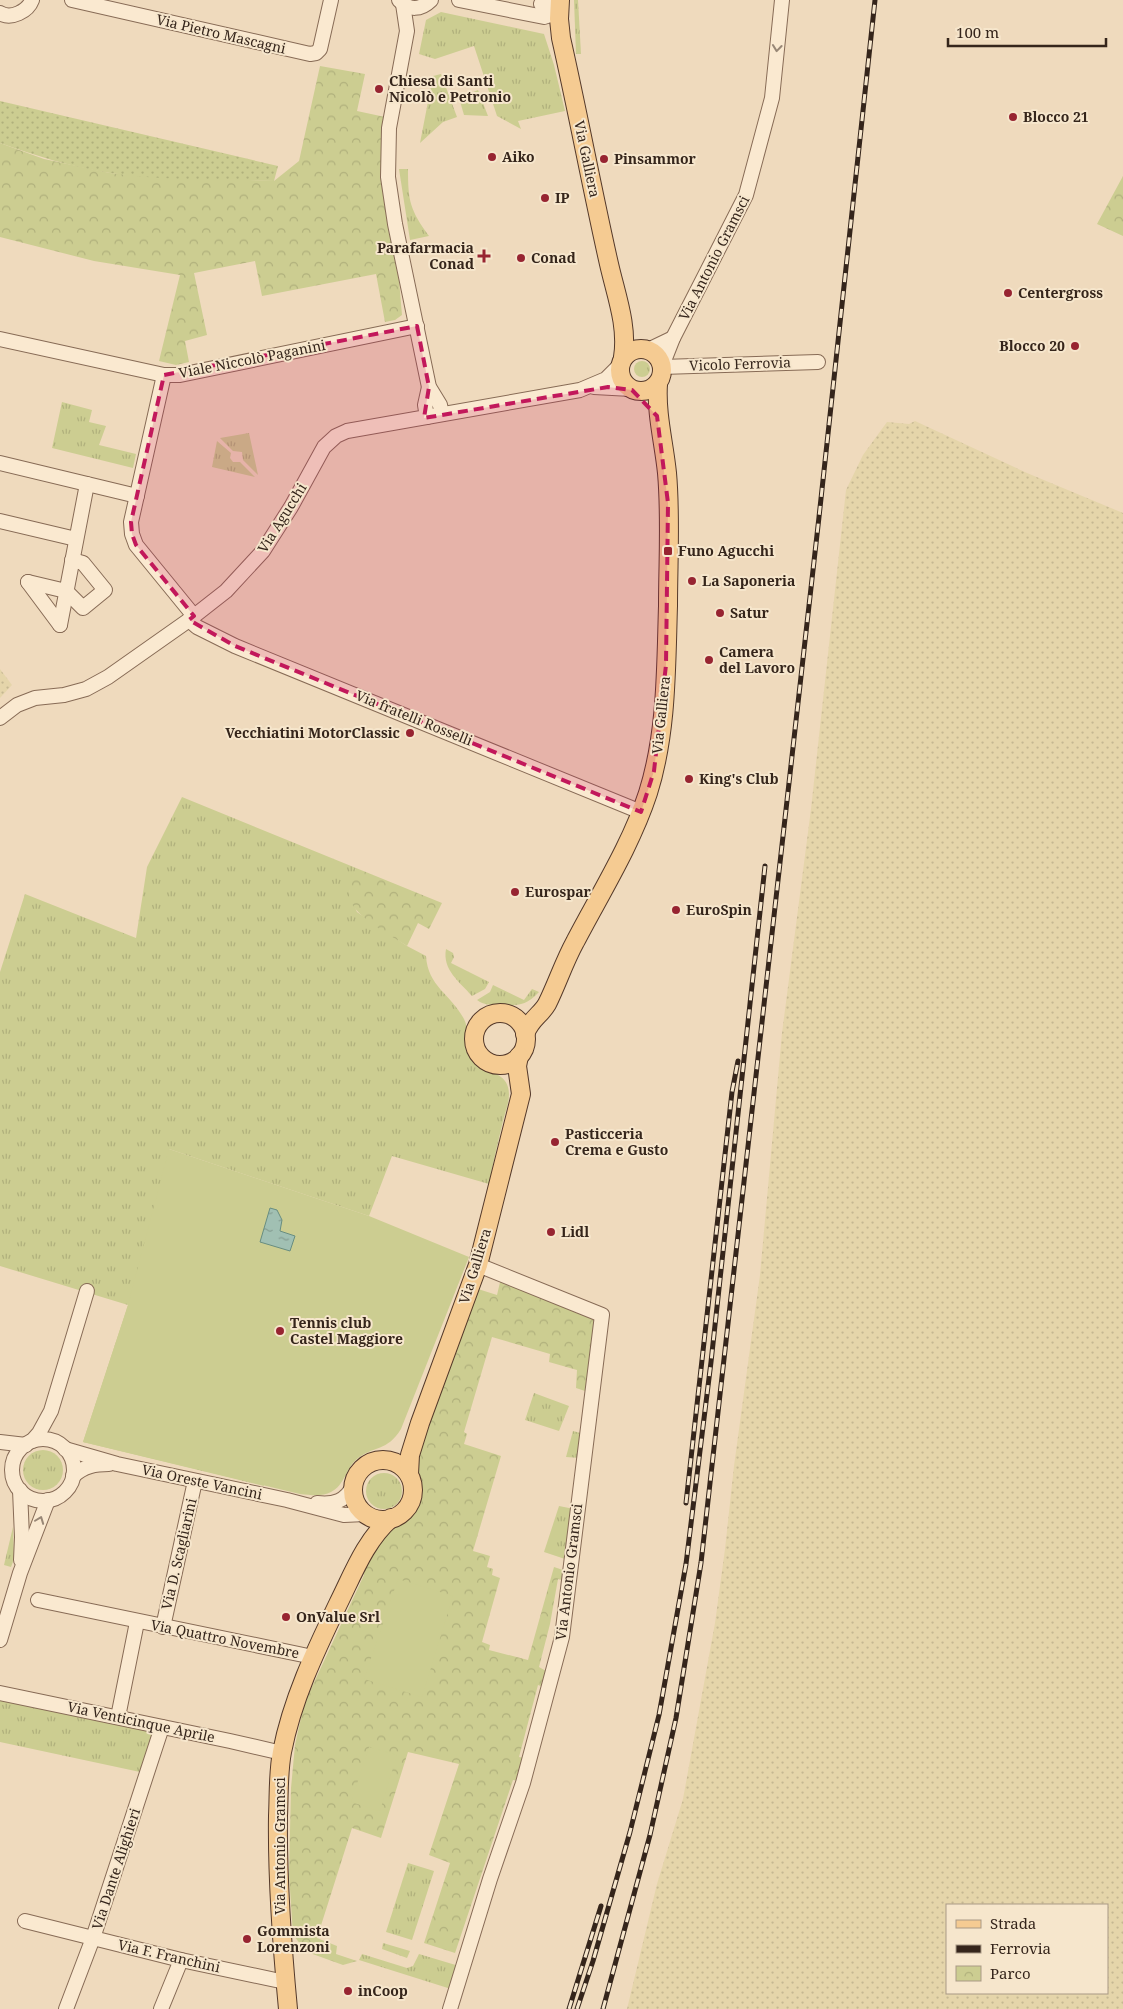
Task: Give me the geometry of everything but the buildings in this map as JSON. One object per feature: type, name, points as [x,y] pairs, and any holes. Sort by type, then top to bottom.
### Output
[{"type":"main road","name":"Via Galliera","points":[[549,10],[622,317],[625,337],[622,361]]},
{"type":"main road","name":"Via Galliera","points":[[622,317],[647,349]]},
{"type":"main road","points":[[631,389],[648,390],[661,372],[656,355],[647,349],[632,350],[622,361],[620,376],[623,382],[631,389],[647,401],[658,416]]},
{"type":"main road","name":"Via Galliera","points":[[525,1034],[533,1018],[545,1007],[570,952],[624,850],[641,812],[654,772],[661,732],[666,665],[668,503],[667,473],[658,416],[661,372]]},
{"type":"main road","name":"Via Galliera","points":[[507,1014],[527,1010],[551,991]]},
{"type":"main road","points":[[507,1014],[517,1019],[525,1034],[525,1045],[518,1056],[509,1063],[497,1064],[487,1061],[478,1053],[474,1042],[475,1031],[481,1021],[490,1015],[507,1014]]},
{"type":"main road","name":"Via Galliera","points":[[409,1474],[410,1455],[420,1423],[478,1265],[521,1094],[517,1066],[518,1056]]},
{"type":"main road","name":"Via Galliera","points":[[497,1064],[510,1077],[514,1086],[517,1106]]},
{"type":"main road","name":"Via Galliera","points":[[386,1460],[403,1446],[420,1423]]},
{"type":"main road","points":[[386,1460],[400,1465],[409,1474],[413,1485],[412,1497],[406,1508],[391,1518],[379,1519],[368,1515],[354,1498],[353,1486],[359,1472],[371,1462],[386,1460]]},
{"type":"main road","name":"Via Antonio Gramsci","points":[[365,1550],[372,1522],[368,1515]]},
{"type":"main road","name":"Via Antonio Gramsci","points":[[288,2009],[278,1858],[279,1776],[282,1753],[293,1710],[313,1657],[365,1550],[381,1527],[391,1518]]},
{"type":"street","points":[[0,13],[7,16],[15,15],[29,6],[32,0]]},
{"type":"street","name":"Via Pietro Mascagni","points":[[72,0],[310,54],[316,53],[320,49],[332,0]]},
{"type":"street","points":[[459,0],[549,10]]},
{"type":"street","points":[[504,0],[549,10]]},
{"type":"street","name":"Via Antonio Gramsci","points":[[661,372],[673,338],[746,195],[772,98],[782,0]]},
{"type":"street","points":[[401,2],[411,8],[427,3]]},
{"type":"street","points":[[401,2],[407,31]]},
{"type":"street","points":[[427,3],[412,20],[407,31],[389,128],[387,156],[395,224],[429,386],[440,405],[442,414]]},
{"type":"street","name":"Viale Niccolò Paganini","points":[[0,339],[164,375],[180,375],[417,326]]},
{"type":"street","points":[[647,349],[673,338]]},
{"type":"street","points":[[588,387],[606,379],[622,361]]},
{"type":"street","name":"Vicolo Ferrovia","points":[[661,372],[818,362]]},
{"type":"street","name":"Via fratelli Rosselli","points":[[164,375],[131,522],[132,534],[136,545],[196,627],[235,646],[641,812]]},
{"type":"street","points":[[427,417],[425,405],[429,386]]},
{"type":"street","points":[[588,387],[631,389]]},
{"type":"street","name":"Via Agucchi","points":[[0,718],[17,705],[35,698],[64,695],[86,689],[108,677],[226,591],[263,551],[291,507],[324,447],[329,441],[346,431],[588,387]]},
{"type":"street","points":[[0,463],[137,496]]},
{"type":"street","points":[[72,560],[84,563],[105,590],[83,608],[66,591],[76,539],[87,484]]},
{"type":"street","points":[[0,521],[76,539]]},
{"type":"street","name":"Via Antonio Gramsci","points":[[450,2009],[522,1783],[562,1637],[602,1315],[478,1265]]},
{"type":"street","points":[[50,1412],[53,1430],[72,1461],[73,1476],[71,1483],[62,1494],[48,1500],[32,1499],[20,1490],[13,1477],[12,1466],[18,1451],[39,1433],[50,1412],[87,1291]]},
{"type":"street","points":[[0,1442],[29,1443],[44,1439],[63,1447]]},
{"type":"street","name":"Via Oreste Vancini","points":[[63,1447],[117,1464],[287,1500],[344,1515],[368,1515]]},
{"type":"street","points":[[0,1452],[12,1466]]},
{"type":"street","name":"Via Oreste Vancini","points":[[73,1476],[79,1470],[94,1464],[117,1464]]},
{"type":"street","name":"Via D. Scagliarini","points":[[163,1627],[195,1481]]},
{"type":"street","name":"Via Oreste Vancini","points":[[287,1500],[330,1504],[344,1498],[349,1494],[353,1486]]},
{"type":"street","points":[[20,1490],[22,1537],[20,1573]]},
{"type":"street","points":[[0,1640],[20,1573],[48,1500]]},
{"type":"street","name":"Via Quattro Novembre","points":[[38,1600],[313,1657]]},
{"type":"street","name":"Via Quattro Novembre","points":[[118,1718],[137,1622]]},
{"type":"street","name":"Via Venticinque Aprile","points":[[0,1693],[282,1753]]},
{"type":"street","name":"Via Dante Alighieri","points":[[66,2009],[93,1938],[162,1727]]},
{"type":"street","name":"Via F. Franchini","points":[[25,1921],[181,1960],[285,1982]]},
{"type":"street","points":[[161,2009],[181,1960]]},
{"type":"highlighted area","points":[[417,326],[429,387],[424,418],[608,387],[632,390],[657,416],[668,503],[666,665],[654,771],[641,812],[235,646],[189,620],[194,616],[136,545],[132,534],[131,522],[164,375]]},
{"type":"shaded area","points":[[915,421],[1027,473],[1123,513],[1123,2009],[627,2009],[657,1884],[683,1799],[715,1623],[760,1275],[782,1033],[811,809],[846,490],[863,455],[887,422],[909,424]]},
{"type":"shaded area","points":[[0,669],[12,685],[0,698]]},
{"type":"green space","points":[[574,0],[578,0],[581,54],[576,54]]},
{"type":"green space","points":[[441,12],[544,34],[565,111],[518,121],[521,129],[497,116],[474,46],[435,59],[419,54],[426,20]]},
{"type":"green space","points":[[320,66],[365,74],[357,111],[385,117],[402,315],[395,320],[385,322],[376,274],[262,296],[255,261],[194,273],[207,335],[185,341],[189,362],[176,365],[159,361],[180,275],[94,261],[0,237],[0,143],[44,159],[110,173],[274,181],[299,161]]},
{"type":"green space","points":[[441,74],[457,117],[443,122],[420,143],[433,76]]},
{"type":"green space","points":[[478,90],[488,116],[464,115],[459,98]]},
{"type":"green space","points":[[0,101],[278,166],[274,181],[130,176],[82,168],[0,143]]},
{"type":"green space","points":[[399,169],[408,169],[411,205],[429,236],[410,240]]},
{"type":"green space","points":[[1123,176],[1123,236],[1097,224]]},
{"type":"green space","points":[[642,361],[650,369],[642,377],[634,369]]},
{"type":"green space","points":[[62,402],[92,410],[89,422],[106,426],[99,445],[136,454],[133,468],[52,448]]},
{"type":"green space","points":[[249,433],[258,475],[243,460],[242,452],[233,451],[220,438]]},
{"type":"green space","points":[[217,441],[231,453],[230,458],[233,462],[240,462],[255,477],[212,467]]},
{"type":"green space","points":[[182,797],[356,868],[349,893],[357,912],[407,946],[426,956],[428,967],[435,983],[459,1010],[464,1019],[470,1054],[479,1064],[503,1078],[508,1087],[509,1094],[489,1184],[392,1156],[369,1216],[169,1149],[264,1486],[83,1442],[128,1305],[0,1266],[0,972],[25,894],[136,938],[147,867]]},
{"type":"green space","points":[[356,868],[442,903],[429,929],[418,923],[407,946],[372,924],[356,910],[349,895],[350,885]]},
{"type":"green space","points":[[446,949],[453,953],[454,957],[451,963],[489,982],[485,989],[472,996],[457,981],[449,969],[445,956]]},
{"type":"green space","points":[[493,985],[524,1000],[532,989],[539,992],[525,1003],[516,1005],[490,1005],[477,1000],[490,992]]},
{"type":"green space","name":"Tennis club Castel Maggiore","points":[[169,1149],[369,1216],[469,1257],[401,1429],[391,1441],[357,1459],[336,1489],[328,1494],[300,1494],[83,1442],[128,1305]]},
{"type":"green space","points":[[501,1278],[596,1321],[588,1392],[576,1388],[577,1370],[549,1362],[550,1354],[492,1337],[464,1432],[467,1434],[464,1444],[501,1456],[473,1551],[490,1556],[487,1567],[493,1569],[492,1575],[500,1578],[482,1642],[490,1645],[489,1650],[528,1660],[554,1567],[563,1570],[566,1575],[565,1581],[558,1579],[550,1624],[539,1667],[546,1671],[543,1687],[538,1685],[519,1757],[525,1758],[518,1781],[513,1780],[455,1953],[424,1943],[450,1863],[429,1855],[459,1764],[408,1752],[381,1838],[352,1828],[317,1938],[337,1946],[336,1954],[357,1961],[343,1965],[307,1952],[293,1935],[289,1874],[291,1788],[295,1745],[304,1704],[364,1575],[362,1570],[376,1543],[386,1530],[403,1522],[414,1510],[417,1503],[418,1488],[414,1465],[478,1289],[497,1295]]},
{"type":"green space","points":[[534,1393],[569,1406],[559,1431],[525,1420]]},
{"type":"green space","points":[[573,1431],[584,1434],[580,1458],[566,1457]]},
{"type":"green space","points":[[43,1450],[57,1456],[63,1470],[57,1484],[43,1490],[29,1484],[23,1470],[29,1456]]},
{"type":"green space","points":[[384,1473],[391,1474],[397,1478],[401,1484],[401,1498],[397,1504],[391,1508],[384,1509],[377,1508],[371,1504],[367,1498],[366,1491],[367,1484],[371,1478],[377,1474]]},
{"type":"green space","points":[[559,1506],[574,1509],[568,1560],[544,1552]]},
{"type":"green space","points":[[13,1527],[14,1559],[11,1567],[4,1565]]},
{"type":"green space","points":[[398,1579],[453,1596],[422,1697],[364,1679]]},
{"type":"green space","points":[[0,1700],[154,1732],[140,1772],[0,1742]]},
{"type":"green space","points":[[369,1747],[397,1755],[380,1811],[351,1802]]},
{"type":"green space","points":[[408,1863],[434,1871],[412,1940],[386,1932]]},
{"type":"green space","points":[[383,1943],[410,1951],[407,1958],[382,1949]]},
{"type":"green space","points":[[362,1954],[407,1968],[413,1966],[419,1954],[459,1966],[451,1989],[359,1960]]},
{"type":"water","points":[[270,1208],[277,1210],[282,1220],[280,1231],[295,1236],[290,1251],[260,1242]]},
{"type":"railway","points":[[603,2009],[650,1835],[676,1718],[701,1563],[819,517],[875,0]]},
{"type":"railway","points":[[577,2009],[593,1961],[630,1832],[659,1715],[686,1564],[711,1362],[765,866]]},
{"type":"railway","points":[[686,1503],[732,1092],[738,1061]]},
{"type":"railway","points":[[569,2009],[601,1906]]},
{"type":"place","name":"Chiesa di Santi Nicolò e Petronio","points":[[379,89]]},
{"type":"place","name":"Blocco 21","points":[[1013,117]]},
{"type":"place","name":"Aiko","points":[[492,157]]},
{"type":"place","name":"Pinsammor","points":[[604,159]]},
{"type":"place","name":"IP","points":[[545,198]]},
{"type":"place","name":"Parafarmacia Conad","points":[[484,256]]},
{"type":"place","name":"Conad","points":[[521,258]]},
{"type":"place","name":"Centergross","points":[[1008,293]]},
{"type":"place","name":"Blocco 20","points":[[1075,346]]},
{"type":"place","name":"Funo Agucchi","points":[[668,551]]},
{"type":"place","name":"La Saponeria","points":[[692,581]]},
{"type":"place","name":"Satur","points":[[720,613]]},
{"type":"place","name":"Camera del Lavoro","points":[[709,660]]},
{"type":"place","name":"Vecchiatini MotorClassic","points":[[410,733]]},
{"type":"place","name":"King's Club","points":[[689,779]]},
{"type":"place","name":"Eurospar","points":[[515,892]]},
{"type":"place","name":"EuroSpin","points":[[676,910]]},
{"type":"place","name":"Pasticceria Crema e Gusto","points":[[555,1142]]},
{"type":"place","name":"Lidl","points":[[551,1232]]},
{"type":"place","name":"Tennis club Castel Maggiore","points":[[280,1331]]},
{"type":"place","name":"OnValue Srl","points":[[286,1617]]},
{"type":"place","name":"Gommista Lorenzoni","points":[[247,1939]]},
{"type":"place","name":"inCoop","points":[[348,1991]]}]
